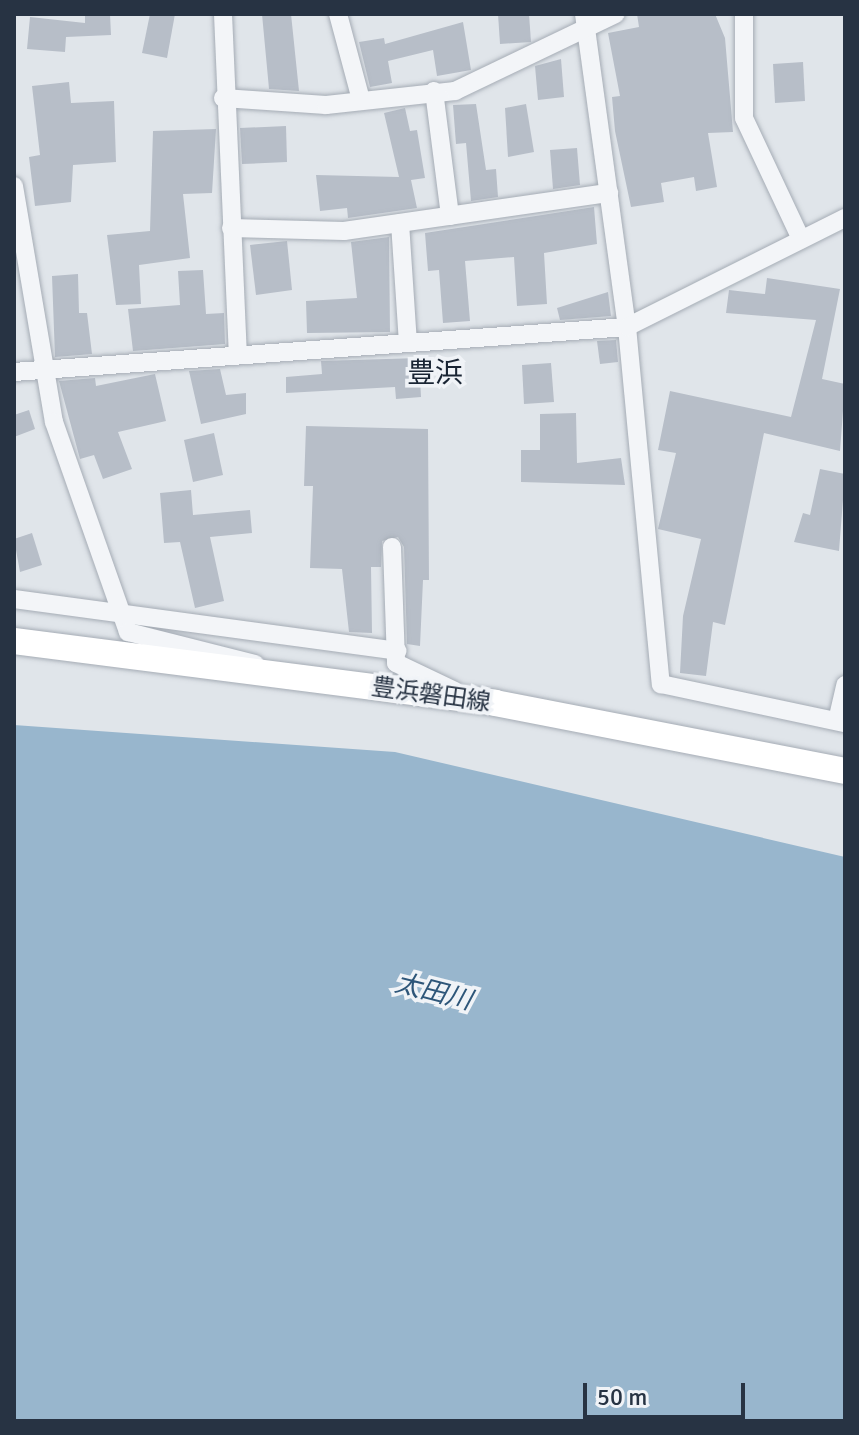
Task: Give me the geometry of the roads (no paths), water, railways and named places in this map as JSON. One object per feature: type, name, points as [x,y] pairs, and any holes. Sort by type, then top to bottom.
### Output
[{"type":"main road","name":"豊浜磐田線","points":[[18,636],[275,675],[480,701],[845,771]]},
{"type":"street","points":[[223,14],[223,98],[238,355]]},
{"type":"street","points":[[338,14],[361,100]]},
{"type":"street","points":[[223,98],[281,106],[455,91],[585,19],[616,14]]},
{"type":"street","points":[[744,14],[744,118],[801,239]]},
{"type":"street","points":[[585,19],[627,327],[661,684],[841,722],[845,685]]},
{"type":"street","points":[[434,91],[450,216]]},
{"type":"street","points":[[14,186],[54,422],[128,632],[246,659],[275,675]]},
{"type":"street","points":[[231,228],[344,231],[609,193]]},
{"type":"street","points":[[14,372],[627,327],[845,218]]},
{"type":"street","points":[[400,223],[408,342]]},
{"type":"street","points":[[392,547],[400,668],[480,701]]},
{"type":"street","points":[[14,599],[397,651]]},
{"type":"water","name":"太田川","points":[[14,725],[395,752],[845,857],[845,1421],[14,1421]]},
{"type":"district","name":"豊浜","points":[[435,373]]}]
